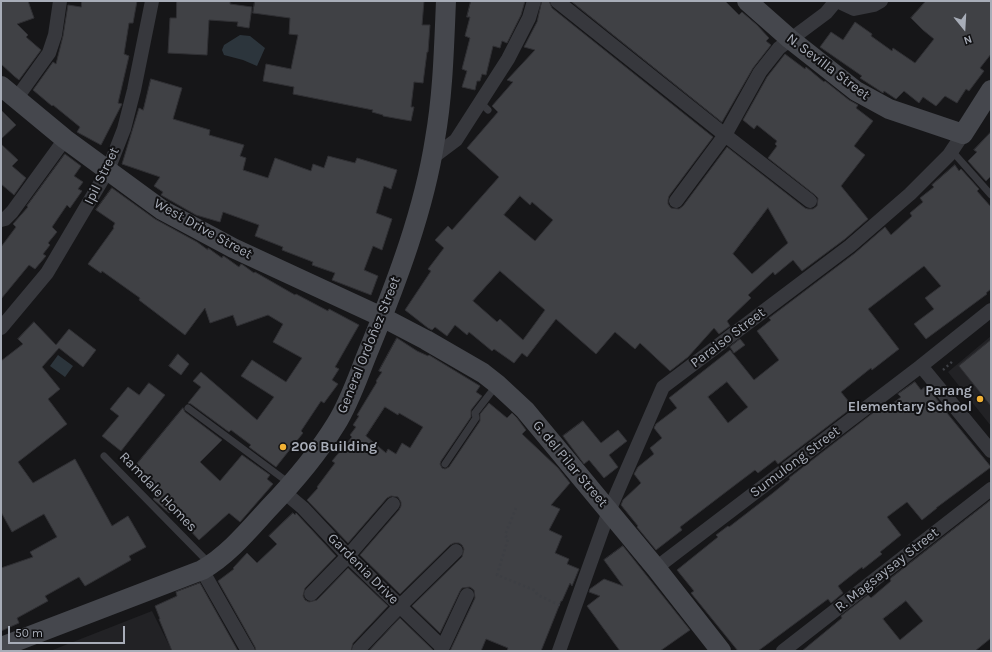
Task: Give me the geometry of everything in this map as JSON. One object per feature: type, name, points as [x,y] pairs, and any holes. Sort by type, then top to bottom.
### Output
[{"type":"street","points":[[8,93],[49,53],[53,45],[60,1]]},
{"type":"street","name":"Ipil Street","points":[[1,328],[47,273],[108,170],[124,129],[134,90],[152,1]]},
{"type":"street","name":"General Ordoñez Street","points":[[1,647],[206,567],[238,541],[288,488],[324,443],[347,405],[398,275],[411,237],[432,158],[438,122],[446,1]]},
{"type":"street","points":[[432,158],[456,140],[484,106],[529,18],[534,1]]},
{"type":"street","points":[[557,1],[725,135],[810,200]]},
{"type":"street","name":"N. Sevilla Street","points":[[747,1],[790,39],[856,91],[872,101],[963,134]]},
{"type":"street","points":[[676,201],[725,135],[760,72],[779,48],[826,13],[836,1],[854,9],[874,5],[881,1]]},
{"type":"street","name":"Paraiso Street","points":[[559,651],[609,512],[663,387],[850,246],[910,194],[952,151],[991,90]]},
{"type":"street","name":"West Drive Street","points":[[8,93],[65,139],[162,210],[233,248],[382,317]]},
{"type":"street","points":[[1,220],[6,219],[12,212],[65,139]]},
{"type":"street","name":"Sumulong Street","points":[[656,568],[921,366],[991,310]]},
{"type":"street","name":"G. del Pilar Street","points":[[382,317],[426,340],[483,373],[525,410],[656,568],[721,651]]},
{"type":"street","points":[[921,366],[991,451]]},
{"type":"street","name":"Gardenia Drive","points":[[288,488],[303,508],[348,556],[442,649]]},
{"type":"street","name":"R. Magsaysay Street","points":[[783,651],[991,489]]},
{"type":"street","points":[[311,594],[348,556],[393,504]]},
{"type":"street","points":[[359,649],[456,551]]},
{"type":"street","points":[[206,567],[248,651]]},
{"type":"street","points":[[442,649],[467,595]]},
{"type":"lane","points":[[952,151],[991,195]]},
{"type":"lane","points":[[445,464],[476,418],[475,413],[497,384]]},
{"type":"lane","points":[[188,408],[288,488]]},
{"type":"lane","name":"Ramdale Homes","points":[[104,456],[193,546],[206,567]]},
{"type":"path","points":[[516,508],[505,535],[508,539],[497,575],[534,590],[538,595],[559,606],[574,611]]},
{"type":"shaded area","points":[[240,35],[250,36],[265,48],[257,66],[243,60],[224,55],[222,50],[224,45]]},
{"type":"shaded area","name":"Parang Elementary School","points":[[991,336],[991,426],[948,372]]},
{"type":"shaded area","points":[[58,355],[73,366],[65,377],[50,366]]},
{"type":"shaded area","points":[[152,611],[172,651],[50,651]]},
{"type":"building","points":[[1,1],[28,1],[34,18],[17,24],[28,35],[26,37],[41,50],[19,80],[1,64]]},
{"type":"building","points":[[82,1],[137,1],[133,23],[129,23],[124,54],[129,56],[118,103],[122,104],[101,145],[77,132],[80,127],[33,90],[53,62],[56,64],[63,36],[68,5],[81,7]]},
{"type":"building","points":[[177,1],[230,1],[230,4],[252,7],[249,28],[237,26],[238,22],[209,20],[207,55],[168,53],[170,18],[176,18]]},
{"type":"building","points":[[255,1],[424,1],[422,25],[430,25],[428,52],[423,83],[414,82],[411,107],[414,107],[411,121],[383,116],[372,112],[373,110],[293,94],[294,87],[263,81],[266,64],[291,69],[298,35],[289,34],[290,18],[253,13]]},
{"type":"building","points":[[471,1],[525,1],[521,15],[507,43],[502,41],[500,48],[493,46],[486,75],[482,74],[480,81],[477,81],[475,90],[462,87],[467,71],[462,69],[470,38],[465,36],[470,17],[467,17]]},
{"type":"building","points":[[542,1],[549,1],[552,8],[713,137],[669,196],[668,204],[671,208],[679,209],[683,206],[727,147],[805,208],[813,209],[817,206],[818,198],[815,195],[768,158],[777,146],[775,144],[777,141],[757,125],[754,129],[743,120],[767,77],[785,54],[805,69],[806,67],[824,82],[825,81],[849,100],[858,105],[856,108],[873,121],[854,146],[865,155],[841,186],[868,219],[845,239],[802,271],[793,260],[775,275],[773,272],[748,295],[751,298],[727,321],[730,326],[719,334],[714,328],[688,357],[670,371],[640,343],[635,349],[615,332],[596,354],[556,319],[527,357],[522,353],[514,363],[494,349],[492,351],[469,332],[467,335],[455,325],[447,336],[435,327],[432,330],[428,328],[405,310],[431,271],[428,269],[444,248],[435,240],[448,226],[452,230],[499,177],[467,148],[498,112],[492,106],[513,82],[507,80],[535,50],[524,47],[537,22]],"holes":[[[520,196],[530,205],[532,202],[553,220],[535,241],[504,215]],[[768,208],[788,243],[752,274],[733,254]],[[500,271],[545,310],[523,340],[500,319],[497,322],[473,301]]]},
{"type":"building","points":[[571,1],[725,1],[739,15],[742,12],[757,25],[769,38],[766,41],[771,45],[753,68],[722,122]]},
{"type":"building","points":[[926,1],[991,1],[991,54],[980,68],[984,71],[969,91],[966,89],[957,103],[945,96],[936,106],[923,97],[919,103],[904,91],[896,99],[884,91],[883,93],[860,78],[862,76],[820,47],[831,32],[843,40],[855,22],[892,51],[893,48],[915,63],[934,39],[911,18]]},
{"type":"building","points":[[151,79],[182,88],[173,119],[210,130],[209,135],[244,145],[240,156],[246,158],[243,170],[268,178],[275,158],[311,171],[313,164],[324,168],[328,156],[355,163],[357,158],[397,170],[391,189],[384,186],[376,213],[392,219],[382,250],[373,246],[364,270],[378,276],[371,295],[332,280],[335,273],[312,265],[313,262],[282,250],[283,247],[255,236],[259,225],[223,212],[220,222],[196,215],[161,195],[163,192],[154,186],[160,177],[122,164],[139,108],[143,110]]},
{"type":"building","points":[[1,110],[16,125],[1,139]]},
{"type":"building","points":[[991,132],[991,176],[986,181],[968,161],[977,152],[974,150]]},
{"type":"building","points":[[1,144],[18,160],[12,166],[26,178],[14,195],[1,184]]},
{"type":"building","points":[[65,154],[81,166],[74,176],[83,182],[78,189],[82,191],[70,208],[67,205],[52,227],[57,232],[48,243],[50,245],[43,254],[46,256],[35,269],[29,265],[1,299],[1,247],[16,227],[13,224],[28,207],[27,206]]},
{"type":"building","points":[[955,165],[959,171],[961,169],[979,189],[977,191],[991,207],[991,289],[986,293],[987,294],[926,339],[914,324],[934,309],[925,298],[941,286],[924,266],[868,309],[899,349],[872,370],[871,368],[841,392],[853,407],[778,464],[775,460],[758,473],[755,470],[680,527],[682,530],[656,550],[621,505],[623,500],[641,483],[634,474],[638,467],[654,454],[650,448],[662,438],[654,428],[656,424],[677,408],[669,398],[730,350],[754,380],[779,360],[757,331],[771,320],[769,318],[855,253],[885,227],[891,235],[912,216],[910,213],[923,202],[920,198],[934,187],[932,185]],"holes":[[[727,382],[748,407],[728,423],[708,397]]]},
{"type":"building","points":[[112,188],[155,219],[197,242],[208,250],[208,248],[222,258],[223,256],[225,257],[239,267],[241,264],[254,273],[255,272],[295,295],[296,294],[328,311],[329,309],[359,325],[335,367],[339,369],[332,380],[338,384],[324,403],[321,401],[301,431],[303,433],[276,467],[249,447],[251,445],[231,430],[229,432],[188,403],[201,387],[193,381],[201,372],[257,420],[274,397],[241,376],[252,360],[286,382],[302,358],[273,342],[283,324],[268,315],[237,326],[233,315],[210,323],[205,308],[185,335],[139,300],[140,298],[102,271],[101,273],[88,264],[114,228],[115,223],[96,210]]},
{"type":"building","points":[[34,322],[56,345],[69,329],[96,350],[83,367],[59,348],[42,367],[60,389],[48,399],[67,424],[18,462],[33,483],[75,459],[112,526],[128,516],[146,547],[129,556],[131,560],[85,586],[79,577],[45,596],[48,601],[17,618],[19,623],[1,631],[1,568],[33,557],[30,552],[57,537],[44,514],[12,532],[1,512],[1,361],[23,344],[18,339]]},
{"type":"building","points":[[397,338],[417,351],[428,356],[429,355],[480,386],[476,392],[482,396],[471,410],[471,417],[441,461],[440,464],[442,468],[445,469],[449,467],[480,421],[480,414],[489,403],[507,418],[512,413],[526,430],[522,434],[558,468],[570,483],[551,505],[560,509],[549,530],[562,536],[555,553],[569,559],[567,564],[579,569],[572,586],[570,583],[561,601],[541,651],[507,651],[508,648],[486,639],[481,651],[450,651],[475,598],[474,590],[470,587],[462,588],[460,591],[440,633],[412,606],[462,557],[464,549],[459,543],[450,545],[400,594],[360,555],[399,510],[401,502],[398,497],[391,496],[387,498],[348,543],[307,500],[318,488],[317,487],[335,463],[332,461],[352,437],[350,435],[356,427],[353,425],[359,416],[357,415],[382,372],[379,371]],"holes":[[[385,407],[398,415],[399,413],[423,427],[410,448],[402,443],[396,454],[388,449],[386,453],[366,436]]]},
{"type":"building","points":[[740,339],[745,345],[734,353],[730,347]]},
{"type":"building","points":[[991,340],[991,406],[959,366]]},
{"type":"building","points":[[178,354],[189,364],[181,375],[169,366]]},
{"type":"building","points":[[915,382],[921,390],[926,386],[991,467],[922,520],[907,502],[887,517],[901,535],[880,552],[882,554],[863,569],[862,567],[838,586],[843,593],[831,603],[828,599],[758,651],[738,651],[691,593],[694,591],[677,570],[718,537],[716,535],[728,526],[729,527],[773,493],[790,479],[789,478],[878,409],[880,413],[901,397],[898,394]]},
{"type":"building","points":[[149,383],[165,395],[121,451],[102,436],[119,416],[110,409],[128,387],[139,395]]},
{"type":"building","points":[[183,408],[185,412],[222,440],[200,462],[220,481],[242,455],[270,475],[267,479],[273,484],[240,522],[229,513],[199,540],[172,511],[169,513],[153,499],[160,492],[132,470]]},
{"type":"building","points":[[583,421],[601,443],[618,430],[627,441],[609,455],[618,467],[604,478],[589,460],[584,464],[563,436]]},
{"type":"building","points":[[991,500],[991,638],[975,651],[802,651],[842,618],[841,616],[868,595],[871,598],[891,581],[890,579]],"holes":[[[906,601],[923,621],[900,640],[883,619]]]},
{"type":"building","points":[[293,513],[295,515],[296,513],[297,514],[336,556],[305,588],[303,596],[305,600],[309,602],[317,600],[348,568],[388,606],[353,643],[351,651],[256,651],[218,581],[234,569],[233,568],[247,553],[257,563],[277,544],[269,536]]},
{"type":"building","points":[[623,546],[690,630],[660,651],[620,651],[587,606],[600,596],[589,592],[590,589],[604,579],[623,586],[604,560]]},
{"type":"building","points":[[200,583],[238,651],[172,651],[155,606],[177,596],[176,592]]},
{"type":"building","points":[[400,618],[433,650],[433,651],[369,651]]},
{"type":"place","name":"Parang Elementary School","points":[[980,399]]},
{"type":"place","name":"206 Building","points":[[283,447]]}]
